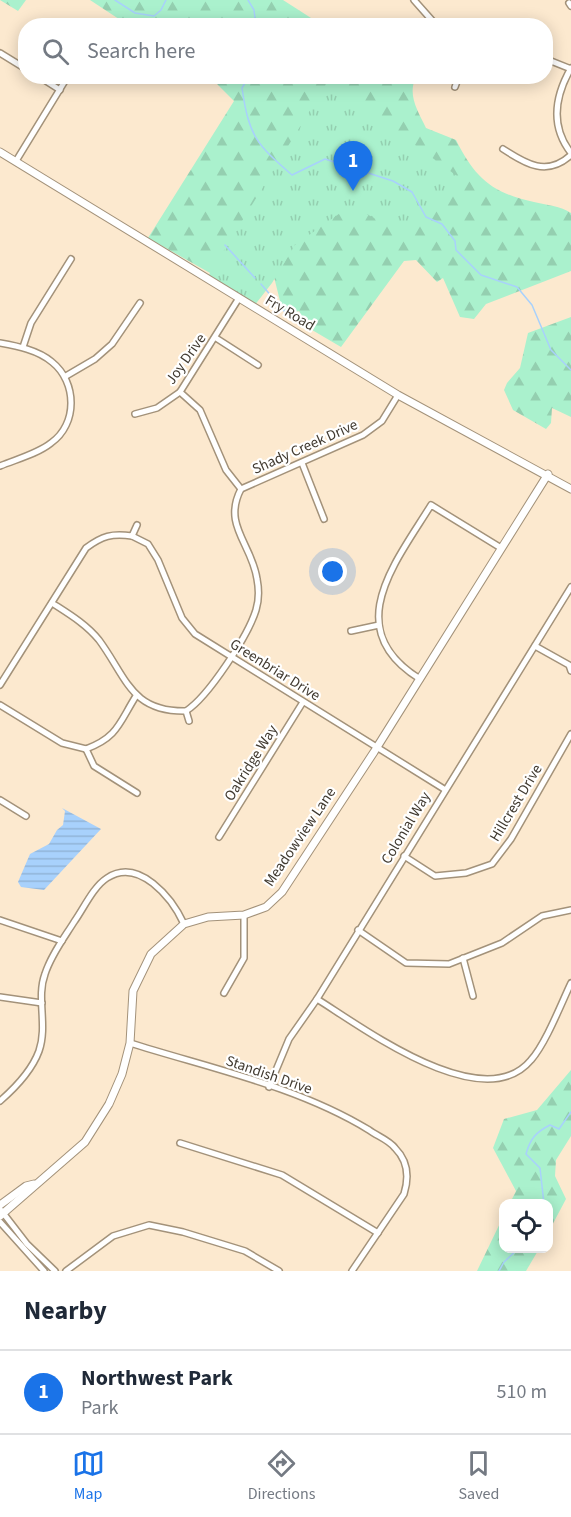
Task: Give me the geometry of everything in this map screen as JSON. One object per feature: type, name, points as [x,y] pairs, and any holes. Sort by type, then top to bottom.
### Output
[{"type":"street","points":[[414,0],[430,18]]},
{"type":"street","points":[[0,53],[18,64]]},
{"type":"street","points":[[503,149],[524,162],[540,168],[555,166],[571,154],[562,137],[556,114],[560,88],[571,69],[553,62]]},
{"type":"street","points":[[51,84],[60,90]]},
{"type":"street","points":[[15,161],[63,84]]},
{"type":"street","name":"Fry Road","points":[[0,152],[398,395],[548,474],[571,489]]},
{"type":"street","points":[[23,347],[31,323],[71,259]]},
{"type":"street","name":"Joy Drive","points":[[135,414],[157,408],[180,392],[240,298]]},
{"type":"street","points":[[66,376],[95,359],[112,344],[140,303]]},
{"type":"street","points":[[216,338],[258,364]]},
{"type":"street","points":[[0,343],[23,347],[51,361],[66,376],[71,398],[70,414],[63,432],[43,447],[0,466]]},
{"type":"street","points":[[180,392],[200,410],[226,470],[241,489]]},
{"type":"street","name":"Shady Creek Drive","points":[[186,711],[208,691],[230,657],[252,619],[259,592],[257,576],[233,518],[234,502],[241,489],[363,435],[382,421],[398,395]]},
{"type":"street","points":[[302,463],[324,519]]},
{"type":"street","name":"Meadowview Lane","points":[[1,1211],[26,1186],[34,1185],[85,1142],[109,1104],[122,1074],[129,1043],[133,991],[139,974],[151,954],[184,924],[208,917],[244,915],[266,907],[282,892],[377,748],[548,474]]},
{"type":"street","points":[[420,679],[403,669],[392,656],[379,625],[380,598],[386,578],[431,505],[501,549]]},
{"type":"street","points":[[0,685],[86,548],[101,537],[116,534],[132,536],[137,525]]},
{"type":"street","name":"Greenbriar Drive","points":[[132,536],[148,544],[158,560],[182,618],[195,634],[444,789]]},
{"type":"street","name":"Colonial Way","points":[[269,1086],[289,1039],[317,999],[444,789],[571,587]]},
{"type":"street","points":[[52,603],[82,622],[98,640],[136,696],[160,710],[186,711],[189,721]]},
{"type":"street","points":[[351,632],[379,625]]},
{"type":"street","points":[[535,646],[568,665],[571,671]]},
{"type":"street","points":[[0,705],[62,743],[86,749],[104,742],[116,732],[136,696]]},
{"type":"street","name":"Oakridge Way","points":[[219,837],[303,702]]},
{"type":"street","name":"Hillcrest Drive","points":[[404,856],[435,876],[466,873],[492,864],[511,839],[571,734]]},
{"type":"street","points":[[86,749],[94,766],[137,793]]},
{"type":"street","points":[[0,800],[26,816]]},
{"type":"street","points":[[0,1101],[28,1071],[39,1051],[45,1022],[42,1002],[44,975],[62,940],[98,886],[116,873],[133,873],[153,882],[170,900],[184,924]]},
{"type":"street","points":[[358,930],[406,963],[449,964],[502,943],[542,916],[571,910]]},
{"type":"street","points":[[224,993],[244,958],[244,915]]},
{"type":"street","points":[[0,920],[62,940]]},
{"type":"street","points":[[463,958],[473,996]]},
{"type":"street","points":[[317,999],[404,1055],[482,1080],[509,1076],[531,1061],[571,983]]},
{"type":"street","points":[[0,997],[42,1002]]},
{"type":"street","name":"Standish Drive","points":[[129,1043],[269,1086],[341,1113],[394,1146],[404,1162],[408,1180],[402,1201],[378,1233]]},
{"type":"street","points":[[180,1143],[282,1175],[378,1233],[352,1271]]},
{"type":"street","points":[[1,1211],[27,1244],[55,1271]]},
{"type":"street","points":[[0,1222],[44,1271]]},
{"type":"street","points":[[66,1271],[113,1236],[149,1225],[183,1232],[245,1251],[279,1271]]},
{"type":"green space","points":[[0,0],[26,0],[18,11]]},
{"type":"green space","points":[[90,0],[283,0],[311,18],[117,18]]},
{"type":"green space","points":[[217,84],[414,84],[413,97],[426,128],[456,140],[470,164],[486,182],[507,194],[558,207],[571,213],[571,271],[486,304],[474,319],[460,317],[443,278],[437,282],[416,260],[404,261],[341,347],[307,327],[299,311],[290,314],[282,309],[272,269],[210,273],[148,238],[234,101]]},
{"type":"green space","points":[[326,84],[332,84],[457,176],[411,236],[350,206],[295,245],[272,283],[254,306],[207,278]]},
{"type":"green space","points":[[571,317],[571,417],[552,408],[551,423],[546,429],[513,410],[504,390],[520,368],[528,333]]},
{"type":"green space","points":[[571,1070],[571,1136],[556,1160],[555,1176],[566,1199],[553,1223],[553,1199],[512,1199],[516,1191],[493,1148],[504,1119],[537,1110]]},
{"type":"green space","points":[[499,1225],[499,1253],[537,1253],[526,1271],[477,1271]]},
{"type":"water","points":[[62,808],[101,829],[44,890],[21,887],[18,882],[30,854],[49,844],[57,830],[63,825],[65,811]]},
{"type":"waterway","points":[[115,0],[135,13],[154,16],[161,10],[166,0]]},
{"type":"waterway","points":[[248,0],[254,10],[255,18]]},
{"type":"waterway","points":[[244,84],[242,88],[245,104],[256,138],[262,147],[292,175],[325,159],[393,181],[412,192],[426,217],[442,224],[455,241],[456,250],[481,275],[517,287],[532,305],[551,350],[571,370]]},
{"type":"waterway","points":[[225,245],[255,278]]},
{"type":"waterway","points":[[261,284],[291,319]]},
{"type":"waterway","points":[[543,1199],[540,1168],[526,1154],[529,1144],[537,1133],[550,1125],[559,1129],[571,1112]]},
{"type":"waterway","points":[[499,1271],[504,1262],[514,1253]]},
{"type":"place","name":"Northwest Park","points":[[353,191]]}]
